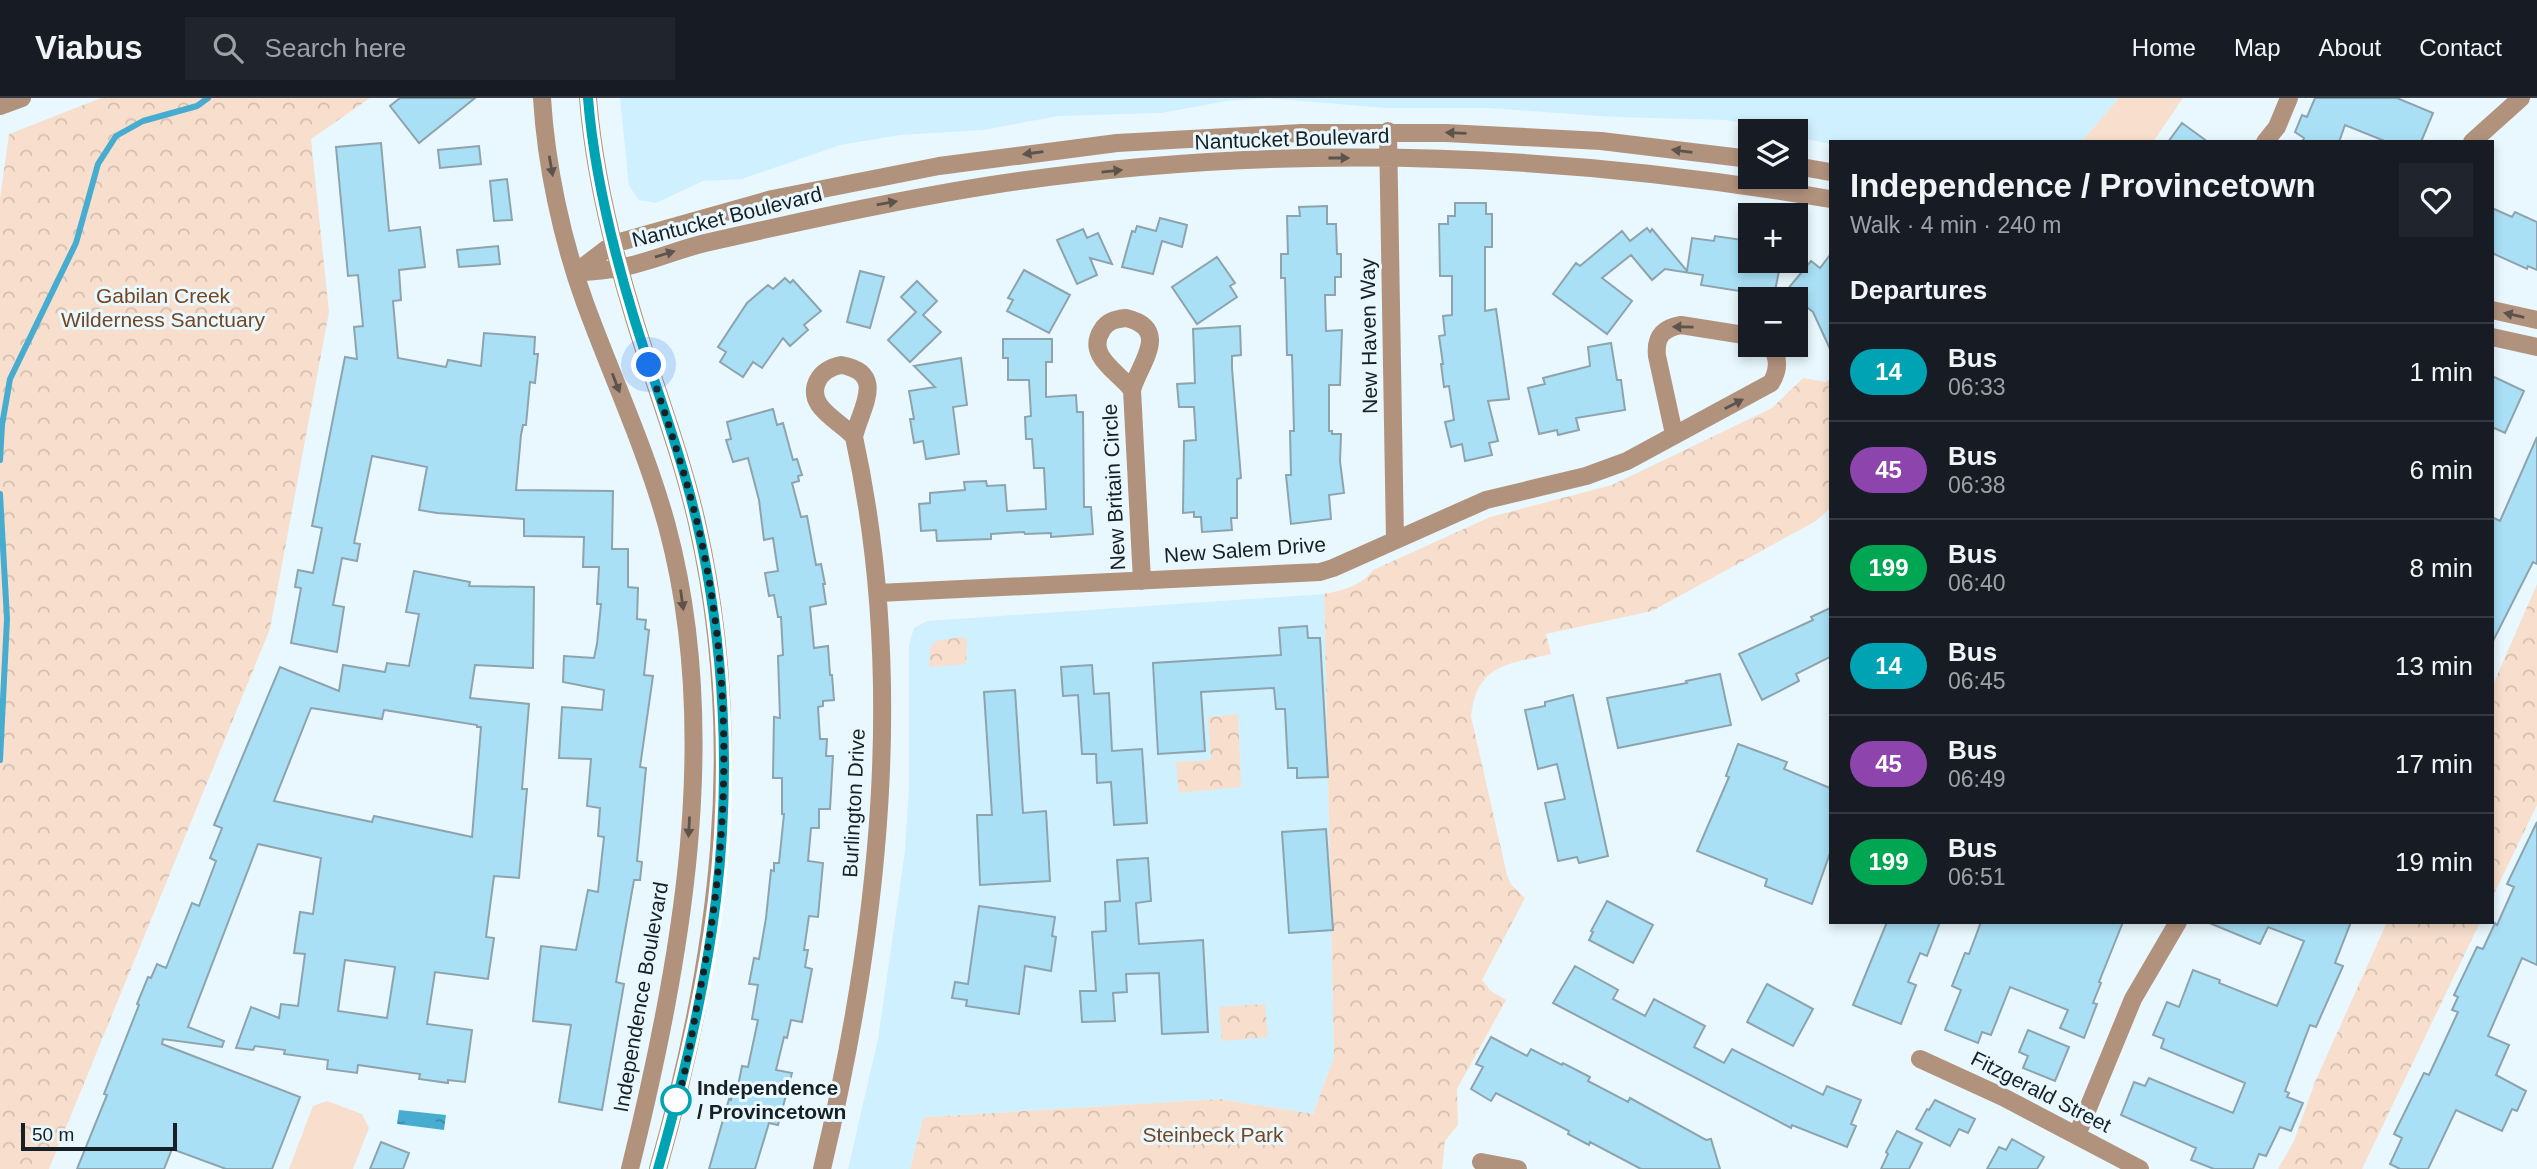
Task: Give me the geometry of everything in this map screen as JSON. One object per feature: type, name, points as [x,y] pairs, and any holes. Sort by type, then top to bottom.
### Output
[{"type":"street","points":[[0,106],[22,98]]},
{"type":"street","name":"Independence Boulevard","points":[[542,98],[560,215],[575,273],[643,452],[667,525],[680,585],[694,706],[687,862],[676,956],[630,1169]]},
{"type":"street","points":[[588,98],[591,138],[613,244],[679,456],[697,524],[715,625],[723,712],[723,791],[716,898],[708,953],[682,1076],[658,1169]]},
{"type":"street","points":[[2267,140],[2274,132],[2289,98]]},
{"type":"street","points":[[2474,140],[2521,98]]},
{"type":"street","name":"Nantucket Boulevard","points":[[575,273],[613,244],[772,200],[939,166],[1047,150],[1143,141],[1388,131],[1601,141],[1738,158]]},
{"type":"street","name":"New Haven Way","points":[[1388,131],[1395,540]]},
{"type":"street","name":"Nantucket Boulevard","points":[[575,273],[620,268],[693,246],[848,211],[995,184],[1233,161],[1388,158],[1497,161],[1727,182],[1829,200]]},
{"type":"street","points":[[1808,168],[1829,172]]},
{"type":"street","points":[[2494,310],[2537,320]]},
{"type":"street","points":[[1674,434],[1657,356],[1656,344],[1661,334],[1672,327],[1681,326],[1738,334]]},
{"type":"street","points":[[2494,337],[2537,347]]},
{"type":"street","name":"New Salem Drive","points":[[878,593],[1320,572],[1486,500],[1608,469],[1771,383],[1777,368],[1777,357]]},
{"type":"street","name":"New Britain Circle","points":[[1132,390],[1142,581]]},
{"type":"street","name":"Burlington Drive","points":[[822,1169],[863,964],[880,821],[883,751],[878,593],[868,501],[854,436]]},
{"type":"street","points":[[2077,1135],[2133,999],[2177,924]]},
{"type":"street","name":"Fitzgerald Street","points":[[1920,1059],[2077,1135],[2140,1169]]},
{"type":"street","points":[[1481,1163],[1518,1169]]},
{"type":"shaded area","points":[[620,98],[1268,98],[1227,101],[1161,113],[1058,116],[983,130],[900,135],[840,145],[742,179],[703,181],[656,203],[639,200],[629,186]]},
{"type":"shaded area","points":[[1268,98],[2119,98],[2083,140],[1829,140],[1829,144],[1808,139],[1808,119],[1738,119],[1738,123],[1487,108],[1386,108]]},
{"type":"shaded area","points":[[1324,594],[1334,1057],[1313,1114],[1220,1099],[929,1117],[923,1118],[910,1169],[848,1169],[878,1039],[905,851],[909,787],[909,645],[914,628],[927,621]]},
{"type":"green space","name":"Gabilan Creek Wilderness Sanctuary","points":[[101,98],[370,98],[311,139],[329,312],[270,629],[49,1169],[0,1169],[0,198],[9,134]]},
{"type":"green space","points":[[2119,98],[2183,98],[2154,140],[2083,140]]},
{"type":"green space","name":"Steinbeck Park","points":[[1803,378],[1826,382],[1829,380],[1829,509],[1816,521],[1652,611],[1546,634],[1551,654],[1497,669],[1480,686],[1474,699],[1471,716],[1507,875],[1511,884],[1525,898],[1482,980],[1491,991],[1506,1000],[1457,1089],[1458,1125],[1445,1141],[1442,1169],[910,1169],[923,1118],[929,1117],[1220,1099],[1313,1114],[1334,1057],[1324,594],[1352,587],[1373,570],[1490,517],[1612,485],[1772,408]]},
{"type":"green space","points":[[2537,584],[2537,805],[2494,894],[2494,682]]},
{"type":"green space","points":[[960,637],[967,639],[966,664],[929,667],[930,648],[936,641]]},
{"type":"green space","points":[[1238,714],[1241,787],[1179,793],[1176,762],[1211,760],[1208,717]]},
{"type":"green space","points":[[2386,924],[2479,924],[2362,1169],[2278,1169],[2294,1141],[2315,1082]]},
{"type":"green space","points":[[1265,1004],[1268,1037],[1222,1041],[1219,1007]]},
{"type":"green space","points":[[327,1101],[362,1114],[369,1128],[353,1169],[289,1169],[313,1106]]},
{"type":"water","points":[[399,1110],[446,1115],[444,1130],[397,1124]]},
{"type":"building","points":[[400,98],[475,98],[419,143],[390,106]]},
{"type":"building","points":[[2315,98],[2397,98],[2433,113],[2422,140],[2382,140],[2345,125],[2340,140],[2303,140],[2304,138],[2295,132],[2302,115],[2307,117]]},
{"type":"building","points":[[2182,123],[2205,140],[2169,140]]},
{"type":"building","points":[[381,143],[389,231],[420,227],[425,267],[399,270],[401,300],[393,301],[398,358],[446,367],[448,360],[481,366],[484,333],[535,337],[534,354],[538,354],[535,383],[530,382],[526,425],[523,425],[521,435],[516,490],[613,491],[612,549],[628,549],[628,587],[638,588],[637,619],[646,620],[645,629],[649,630],[644,675],[653,676],[640,767],[646,768],[637,861],[642,862],[640,880],[634,880],[616,982],[624,984],[602,1110],[559,1102],[571,1025],[533,1021],[541,946],[576,950],[588,890],[598,892],[604,837],[598,836],[600,808],[587,806],[591,759],[559,758],[562,707],[602,710],[604,690],[563,682],[564,656],[594,658],[597,644],[601,604],[597,604],[599,567],[583,567],[584,537],[524,536],[524,519],[419,510],[427,467],[372,456],[354,543],[360,544],[357,561],[342,558],[333,605],[344,607],[337,652],[291,643],[301,588],[295,587],[298,570],[313,573],[322,528],[312,526],[345,357],[357,359],[354,327],[363,326],[358,275],[348,276],[336,147]]},
{"type":"building","points":[[479,146],[481,164],[440,168],[438,150]]},
{"type":"building","points":[[507,179],[512,220],[494,221],[490,181]]},
{"type":"building","points":[[1455,203],[1486,203],[1486,214],[1492,214],[1492,247],[1485,247],[1485,311],[1496,309],[1509,399],[1488,401],[1498,441],[1489,443],[1492,455],[1465,461],[1462,444],[1451,447],[1445,422],[1454,420],[1449,386],[1444,387],[1439,336],[1445,335],[1443,316],[1452,315],[1452,276],[1440,276],[1439,224],[1448,224],[1448,216],[1455,216]]},
{"type":"building","points":[[1327,206],[1327,224],[1336,224],[1337,254],[1341,254],[1341,277],[1335,277],[1335,295],[1325,295],[1326,331],[1342,330],[1340,385],[1329,385],[1329,431],[1332,431],[1332,434],[1341,434],[1340,461],[1344,493],[1329,495],[1331,519],[1291,524],[1286,475],[1291,475],[1290,431],[1294,431],[1292,355],[1287,355],[1285,278],[1281,278],[1281,254],[1288,254],[1287,216],[1300,216],[1299,207]]},
{"type":"building","points":[[2494,209],[2512,217],[2515,212],[2537,222],[2537,270],[2528,266],[2527,269],[2494,254]]},
{"type":"building","points":[[1160,218],[1187,225],[1182,247],[1162,241],[1153,274],[1122,267],[1132,231],[1135,232],[1137,226],[1156,231]]},
{"type":"building","points":[[1647,228],[1650,232],[1652,229],[1687,271],[1692,238],[1714,241],[1715,236],[1738,239],[1738,273],[1779,273],[1776,287],[1738,287],[1738,291],[1701,285],[1703,275],[1665,269],[1652,280],[1631,255],[1602,278],[1632,301],[1607,334],[1553,294],[1576,263],[1580,266],[1622,231],[1630,241]]},
{"type":"building","points":[[1083,229],[1087,238],[1098,233],[1112,264],[1090,258],[1097,275],[1077,284],[1057,240]]},
{"type":"building","points":[[498,246],[500,264],[459,267],[457,250]]},
{"type":"building","points":[[1829,256],[1829,347],[1813,312],[1808,308],[1808,287],[1789,287],[1801,273],[1808,273],[1811,261],[1820,268]]},
{"type":"building","points":[[1217,257],[1235,283],[1230,286],[1237,297],[1197,324],[1172,287]]},
{"type":"building","points":[[1024,270],[1070,295],[1049,333],[1007,311],[1013,300],[1008,298]]},
{"type":"building","points":[[860,271],[884,277],[870,328],[847,322]]},
{"type":"building","points":[[785,278],[790,283],[793,280],[821,311],[804,325],[808,330],[790,346],[783,338],[762,368],[753,362],[743,377],[720,362],[726,352],[718,347],[747,303],[768,285],[773,289]]},
{"type":"building","points":[[917,281],[937,301],[923,315],[941,332],[910,362],[888,340],[916,312],[901,297]]},
{"type":"building","points":[[1240,326],[1241,355],[1232,356],[1241,478],[1237,479],[1237,518],[1231,518],[1232,530],[1202,532],[1201,517],[1194,517],[1194,512],[1183,513],[1184,441],[1196,440],[1194,407],[1179,407],[1177,384],[1195,383],[1193,329]]},
{"type":"building","points":[[1003,339],[1052,339],[1052,362],[1046,362],[1046,397],[1076,395],[1077,412],[1083,412],[1084,507],[1091,507],[1093,534],[1051,537],[1051,533],[1024,532],[991,534],[991,539],[937,541],[936,530],[921,531],[919,504],[930,503],[930,493],[965,490],[964,482],[986,481],[987,486],[1005,485],[1007,511],[1046,509],[1044,468],[1034,468],[1032,439],[1026,439],[1025,417],[1031,416],[1029,380],[1008,380],[1008,358],[1003,358]]},
{"type":"building","points":[[1611,343],[1617,380],[1621,380],[1625,410],[1576,418],[1579,430],[1558,435],[1557,430],[1539,434],[1528,388],[1545,384],[1543,378],[1590,366],[1588,347]]},
{"type":"building","points":[[961,358],[967,405],[953,407],[959,454],[926,459],[923,441],[914,443],[910,419],[914,419],[909,391],[935,387],[914,366]]},
{"type":"building","points":[[2494,377],[2524,391],[2505,433],[2494,428]]},
{"type":"building","points":[[773,409],[777,425],[783,423],[793,460],[797,459],[802,475],[798,476],[799,481],[792,483],[801,517],[807,516],[816,565],[821,564],[825,584],[826,604],[810,607],[814,648],[828,646],[832,675],[834,700],[823,701],[823,706],[818,707],[820,739],[827,739],[826,756],[833,756],[830,809],[819,809],[819,828],[811,828],[808,861],[823,863],[818,917],[809,916],[804,950],[808,950],[805,967],[812,969],[802,1022],[791,1020],[776,1070],[792,1073],[778,1125],[769,1123],[755,1169],[709,1169],[729,1099],[731,1100],[733,1090],[737,1091],[742,1066],[748,1067],[758,1020],[752,1019],[758,985],[749,984],[754,958],[759,959],[771,870],[774,871],[774,863],[779,863],[784,814],[782,778],[773,778],[774,717],[780,718],[778,656],[783,655],[781,617],[778,617],[774,595],[769,596],[765,573],[778,571],[773,538],[764,540],[759,500],[748,458],[733,462],[726,440],[731,439],[727,422]]},
{"type":"building","points":[[2537,437],[2537,564],[2533,562],[2494,639],[2494,518],[2500,521]]},
{"type":"building","points":[[414,571],[470,582],[469,586],[534,587],[533,668],[475,665],[470,698],[529,704],[522,789],[527,789],[519,878],[494,876],[486,937],[494,938],[488,979],[435,972],[427,1024],[472,1030],[465,1082],[448,1080],[448,1083],[419,1079],[420,1074],[358,1065],[357,1073],[327,1069],[328,1060],[284,1054],[285,1050],[255,1046],[253,1050],[236,1048],[251,1007],[279,1018],[281,1004],[298,1006],[305,954],[294,953],[300,912],[313,914],[321,858],[258,844],[188,1027],[224,1041],[222,1047],[163,1039],[162,1044],[300,1097],[272,1169],[226,1169],[172,1149],[164,1169],[77,1169],[107,1095],[104,1094],[148,977],[151,978],[157,964],[166,968],[192,903],[199,906],[216,861],[210,858],[222,828],[214,825],[280,667],[339,691],[343,665],[385,672],[387,663],[409,666],[419,614],[406,612]],"holes":[[[311,708],[382,719],[384,710],[481,727],[472,837],[374,816],[372,822],[274,801]],[[345,960],[395,967],[387,1018],[338,1011]]]},
{"type":"building","points":[[1829,608],[1829,658],[1796,674],[1799,681],[1762,700],[1739,654],[1813,620],[1811,617]]},
{"type":"building","points":[[1307,626],[1308,638],[1320,638],[1328,777],[1297,778],[1297,768],[1288,768],[1285,709],[1276,709],[1274,688],[1201,692],[1205,751],[1158,754],[1153,663],[1281,655],[1279,628]]},
{"type":"building","points":[[1092,665],[1094,694],[1109,693],[1112,751],[1142,749],[1147,823],[1114,825],[1111,782],[1097,783],[1096,754],[1082,754],[1078,695],[1063,696],[1061,667]]},
{"type":"building","points":[[1720,674],[1731,725],[1618,748],[1607,698]]},
{"type":"building","points":[[1015,690],[1023,813],[1046,811],[1050,881],[980,885],[977,815],[992,815],[984,692]]},
{"type":"building","points":[[1573,695],[1608,856],[1579,863],[1577,857],[1558,861],[1545,803],[1565,799],[1557,764],[1538,769],[1525,710],[1545,706],[1545,702]]},
{"type":"building","points":[[1738,744],[1787,762],[1784,769],[1829,788],[1829,856],[1812,904],[1765,886],[1767,879],[1697,851],[1729,777],[1726,776]]},
{"type":"building","points":[[2537,822],[2537,965],[2522,958],[2488,1036],[2509,1045],[2496,1075],[2526,1091],[2517,1111],[2512,1109],[2502,1131],[2456,1110],[2428,1169],[2400,1169],[2390,1164],[2402,1138],[2394,1134],[2424,1073],[2429,1075],[2458,1012],[2452,1010],[2458,997],[2454,995],[2477,947],[2483,949],[2495,923],[2497,925],[2514,887],[2507,884]]},
{"type":"building","points":[[1326,829],[1333,930],[1289,933],[1282,832]]},
{"type":"building","points":[[1148,858],[1151,901],[1136,903],[1139,944],[1203,940],[1208,1032],[1162,1034],[1159,973],[1126,974],[1127,992],[1113,993],[1115,1021],[1082,1022],[1080,991],[1096,991],[1092,932],[1106,931],[1105,902],[1120,901],[1117,860]]},
{"type":"building","points":[[1607,901],[1653,925],[1633,963],[1589,940]]},
{"type":"building","points":[[979,906],[1055,917],[1052,936],[1056,937],[1051,971],[1025,966],[1019,1014],[966,1006],[967,1000],[952,998],[955,982],[968,984]]},
{"type":"building","points":[[1886,924],[1939,924],[1927,956],[1920,953],[1908,982],[1916,985],[1901,1024],[1853,1005]]},
{"type":"building","points":[[1980,924],[2122,924],[2099,982],[2101,983],[2093,1003],[2097,1004],[2084,1038],[2060,1028],[2068,1010],[2010,987],[1991,1035],[1982,1032],[1978,1043],[1945,1030],[1961,990],[1952,986],[1965,953],[1969,954]]},
{"type":"building","points":[[2212,924],[2350,924],[2335,963],[2343,966],[2316,1027],[2310,1025],[2285,1091],[2289,1093],[2287,1097],[2303,1103],[2291,1131],[2280,1127],[2266,1156],[2259,1154],[2253,1169],[2214,1169],[2191,1160],[2196,1148],[2121,1115],[2134,1082],[2145,1086],[2149,1078],[2233,1113],[2245,1083],[2161,1048],[2164,1039],[2153,1035],[2167,1002],[2179,1007],[2193,970],[2277,1006],[2304,941],[2268,927],[2260,944]]},
{"type":"building","points":[[1575,966],[1618,990],[1613,999],[1645,1016],[1654,999],[1705,1026],[1694,1047],[1724,1063],[1732,1049],[1823,1095],[1827,1086],[1861,1100],[1851,1124],[1856,1126],[1847,1147],[1792,1125],[1791,1128],[1553,1003]]},
{"type":"building","points":[[1767,984],[1813,1009],[1793,1046],[1747,1022]]},
{"type":"building","points":[[2028,1030],[2069,1047],[2055,1081],[2023,1068],[2028,1056],[2019,1052]]},
{"type":"building","points":[[1491,1037],[1527,1056],[1531,1049],[1562,1065],[1563,1063],[1590,1077],[1588,1081],[1628,1102],[1630,1098],[1706,1140],[1711,1139],[1720,1169],[1641,1169],[1590,1142],[1589,1145],[1568,1134],[1569,1131],[1496,1093],[1491,1101],[1471,1089],[1483,1067],[1476,1064]]},
{"type":"building","points":[[1935,1100],[1975,1119],[1968,1133],[1959,1129],[1950,1146],[1916,1129]]},
{"type":"building","points":[[1897,1131],[1922,1143],[1909,1169],[1881,1169],[1888,1154],[1886,1152]]},
{"type":"building","points":[[2012,1139],[2044,1157],[2037,1169],[1987,1169],[1999,1147],[2006,1150]]},
{"type":"building","points":[[381,1142],[409,1153],[403,1169],[370,1169]]},
{"type":"waterway","points":[[0,460],[2,425],[10,379],[76,243],[98,164],[116,136],[143,121],[197,106],[208,98]]},
{"type":"waterway","points":[[0,494],[7,619],[0,760]]},
{"type":"bus line","name":"14","points":[[588,98],[591,138],[603,204],[697,524],[715,625],[723,712],[723,791],[716,898],[708,953],[682,1076],[658,1169]]},
{"type":"place","name":"Independence / Provincetown","points":[[676,1100]]},
{"type":"route","points":[[649,365],[679,456],[697,524],[715,625],[723,712],[723,791],[716,898],[708,953],[676,1100]]}]
